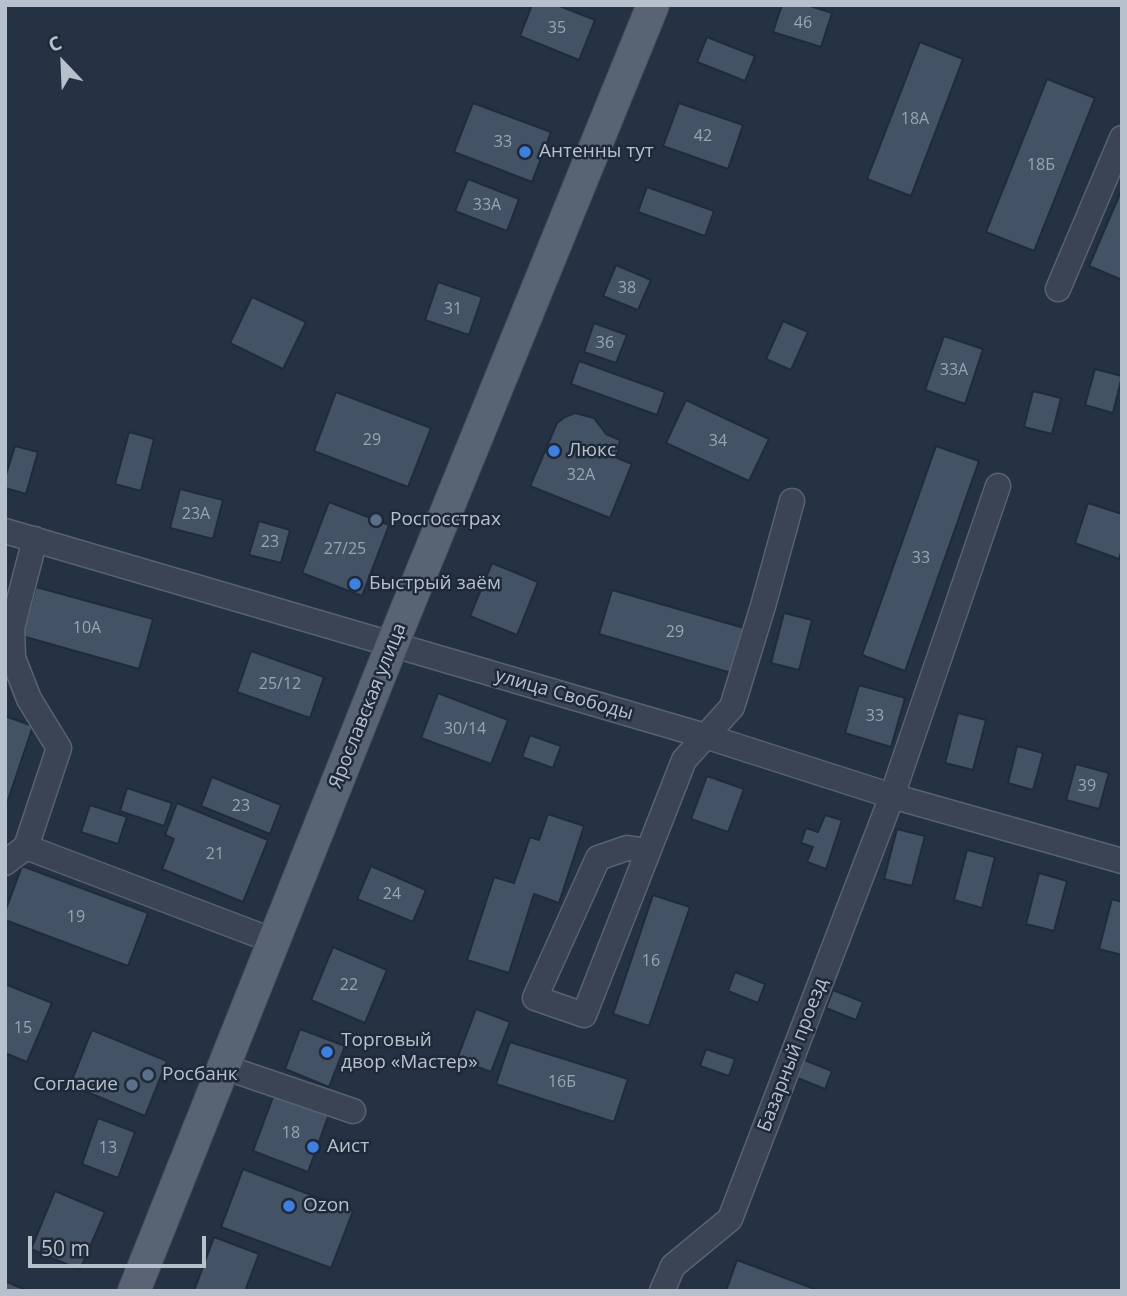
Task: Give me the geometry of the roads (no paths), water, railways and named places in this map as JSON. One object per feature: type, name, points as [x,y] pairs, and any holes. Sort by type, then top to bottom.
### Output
[{"type":"main road","name":"Ярославская улица","points":[[134,1291],[392,645],[653,5]]},
{"type":"street","points":[[1058,289],[1122,138]]},
{"type":"street","name":"Базарный проезд","points":[[662,1291],[673,1266],[730,1219],[892,796],[998,486]]},
{"type":"street","points":[[647,850],[627,848],[598,858],[535,998],[584,1015],[684,760],[732,706],[764,606],[792,501]]},
{"type":"street","name":"улица Свободы","points":[[5,531],[705,736],[892,796],[1122,861]]},
{"type":"street","points":[[5,863],[26,847],[59,748],[29,699],[13,658],[12,628],[36,539]]},
{"type":"street","points":[[26,847],[274,941]]},
{"type":"street","points":[[224,1067],[353,1111]]},
{"type":"place","name":"Антенны тут","points":[[525,152]]},
{"type":"place","name":"Люкс","points":[[554,451]]},
{"type":"place","name":"Росгосстрах","points":[[376,520]]},
{"type":"place","name":"Быстрый заём","points":[[355,584]]},
{"type":"place","name":"Торговый двор «Мастер»","points":[[327,1052]]},
{"type":"place","name":"Росбанк","points":[[148,1075]]},
{"type":"place","name":"Согласие","points":[[132,1085]]},
{"type":"place","name":"Аист","points":[[313,1147]]},
{"type":"place","name":"Ozon","points":[[289,1206]]}]
